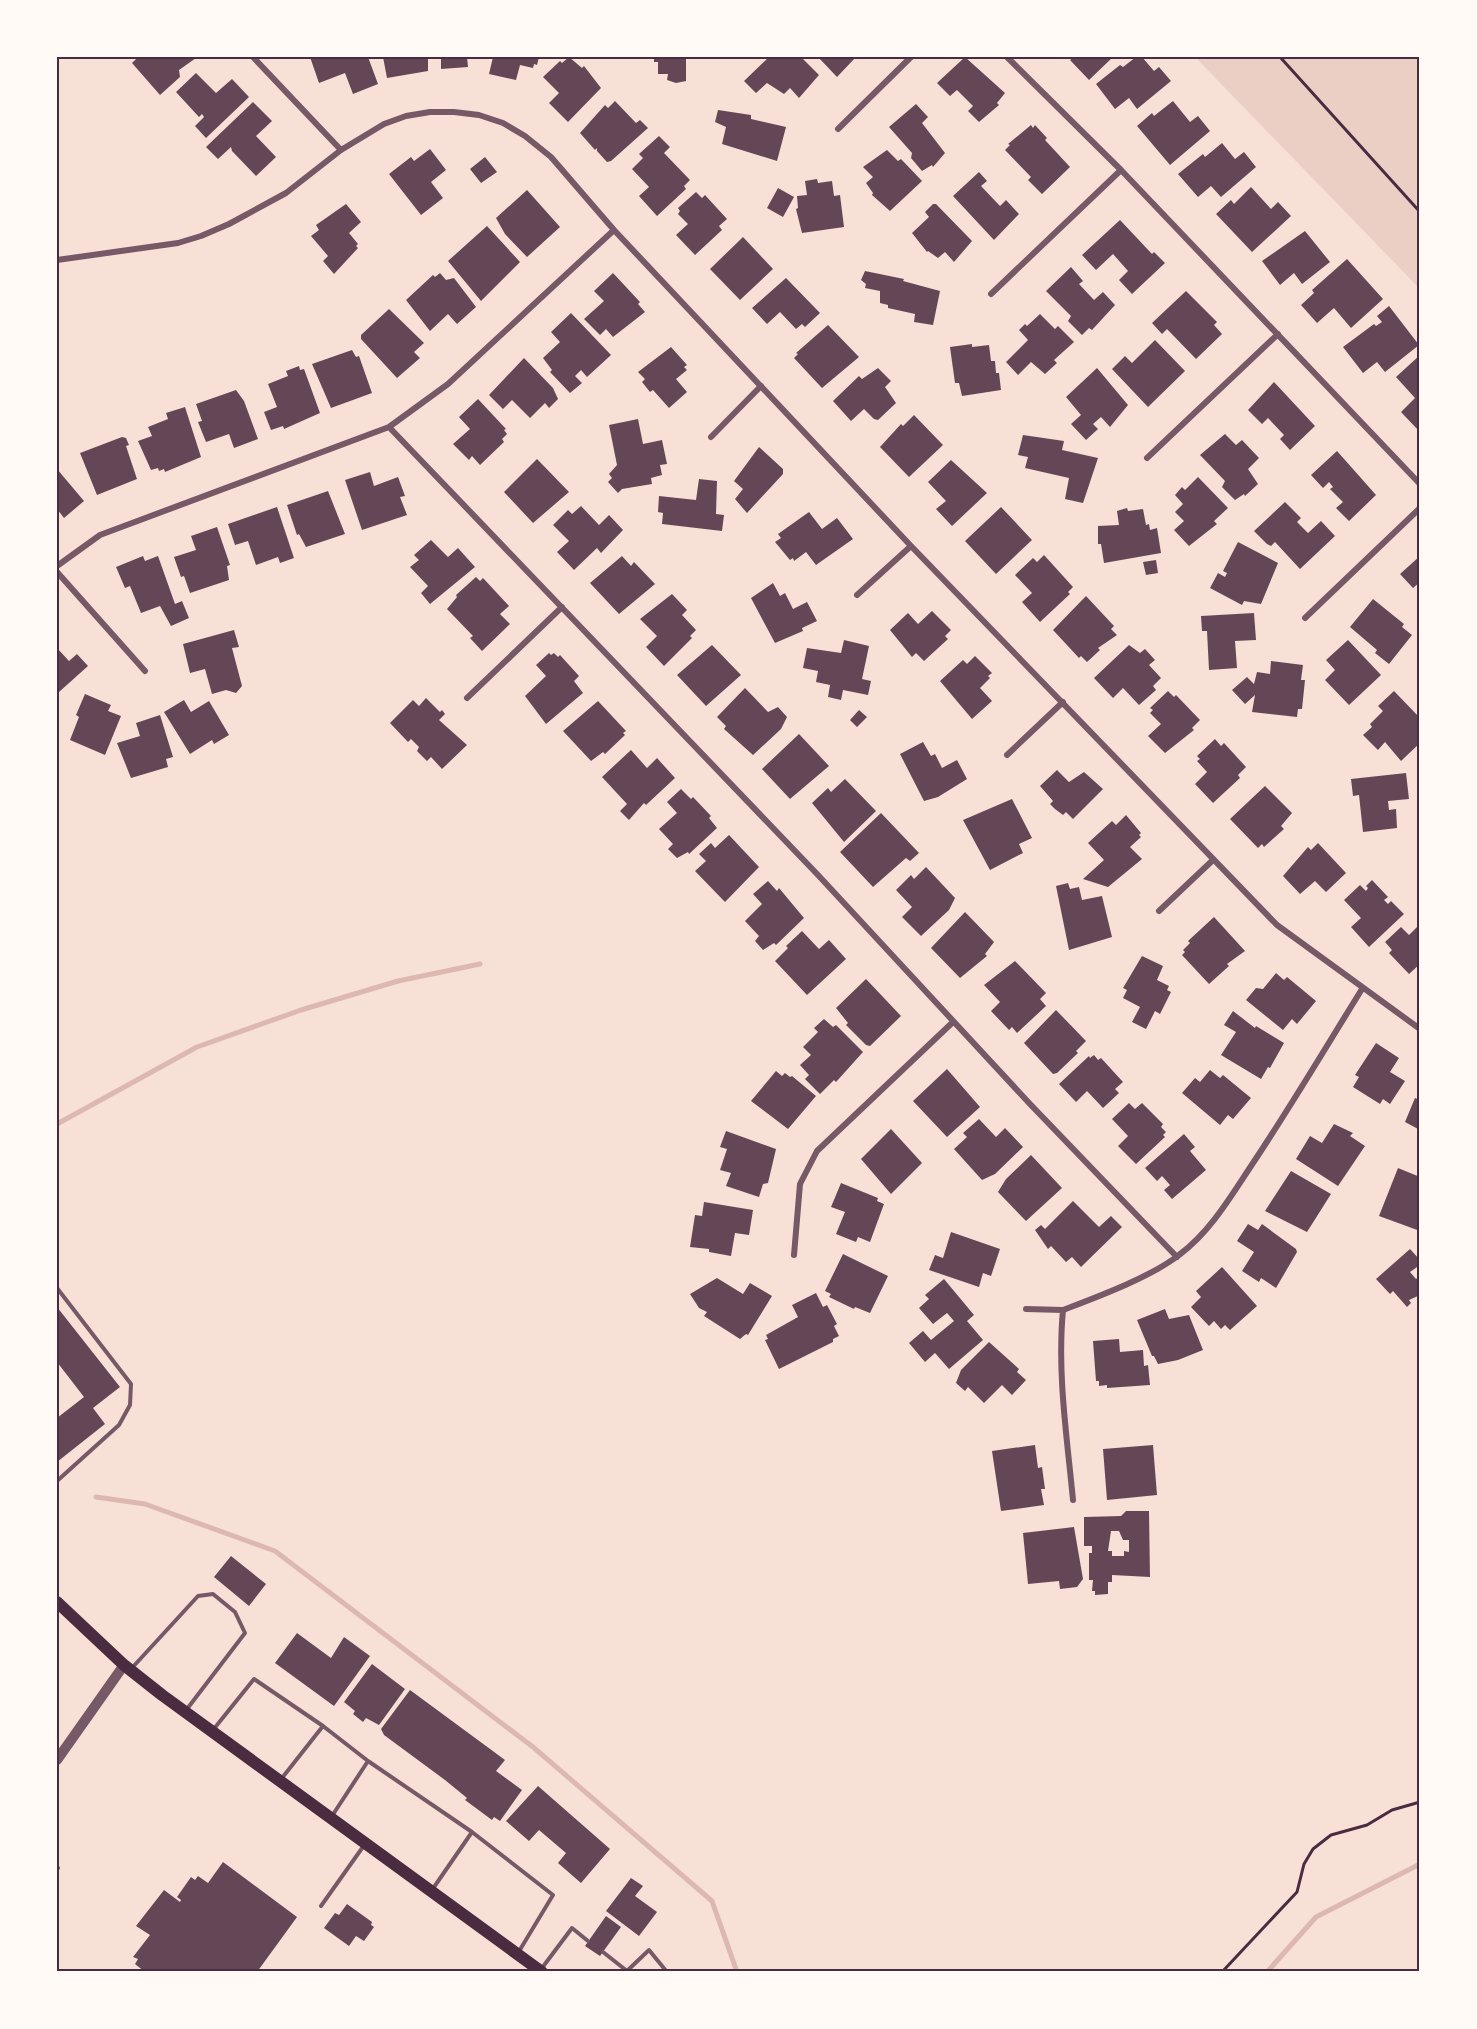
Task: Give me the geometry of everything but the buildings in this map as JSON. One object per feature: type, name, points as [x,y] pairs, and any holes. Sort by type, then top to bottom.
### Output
[{"type":"main road","points":[[57,1602],[127,1667],[184,1712],[541,1971]]},
{"type":"street","points":[[252,57],[340,150]]},
{"type":"street","points":[[838,129],[911,57]]},
{"type":"street","points":[[1007,57],[1121,170],[1420,484]]},
{"type":"street","points":[[57,260],[178,243],[201,236],[229,224],[286,193],[340,150],[384,124],[406,116],[430,112],[479,115],[517,132],[551,157],[614,230],[911,546],[1277,925],[1420,1029]]},
{"type":"street","points":[[991,294],[1121,170]]},
{"type":"street","points":[[57,566],[100,535],[389,427],[448,384],[614,230]]},
{"type":"street","points":[[1147,458],[1278,334]]},
{"type":"street","points":[[711,436],[761,386]]},
{"type":"street","points":[[389,427],[818,875],[953,1022],[1177,1257]]},
{"type":"street","points":[[1305,618],[1420,508]]},
{"type":"street","points":[[857,595],[911,546]]},
{"type":"street","points":[[57,572],[145,671]]},
{"type":"street","points":[[467,698],[562,607]]},
{"type":"street","points":[[1007,755],[1063,702]]},
{"type":"street","points":[[1158,910],[1213,860]]},
{"type":"street","points":[[1026,1310],[1063,1310],[1110,1292],[1177,1257],[1216,1219],[1362,989]]},
{"type":"street","points":[[794,1255],[800,1184],[817,1151],[953,1022]]},
{"type":"street","points":[[1063,1310],[1061,1337],[1063,1389],[1073,1500]]},
{"type":"street","points":[[57,1760],[127,1667]]},
{"type":"lane","points":[[57,1288],[131,1384],[130,1405],[119,1425],[57,1481]]},
{"type":"lane","points":[[127,1667],[198,1596],[213,1594],[235,1612],[245,1633],[184,1712]]},
{"type":"lane","points":[[211,1732],[254,1679],[472,1832],[553,1895],[517,1954]]},
{"type":"lane","points":[[280,1782],[323,1726]]},
{"type":"lane","points":[[331,1818],[368,1761]]},
{"type":"lane","points":[[431,1891],[472,1832]]},
{"type":"lane","points":[[321,1906],[366,1844]]},
{"type":"lane","points":[[541,1971],[572,1928],[588,1941]]},
{"type":"lane","points":[[603,1952],[627,1971],[649,1950],[667,1972]]},
{"type":"path","points":[[1280,57],[1420,212]]},
{"type":"path","points":[[1221,1972],[1297,1892],[1304,1864],[1313,1849],[1331,1835],[1368,1825],[1392,1810],[1420,1802]]},
{"type":"shaded area","points":[[1195,57],[1420,57],[1420,289]]},
{"type":"waterway","points":[[57,1124],[197,1047],[301,1010],[398,981],[480,964]]},
{"type":"waterway","points":[[96,1497],[145,1504],[275,1551],[533,1747],[712,1901],[737,1972]]},
{"type":"waterway","points":[[1267,1972],[1316,1917],[1420,1864]]}]
